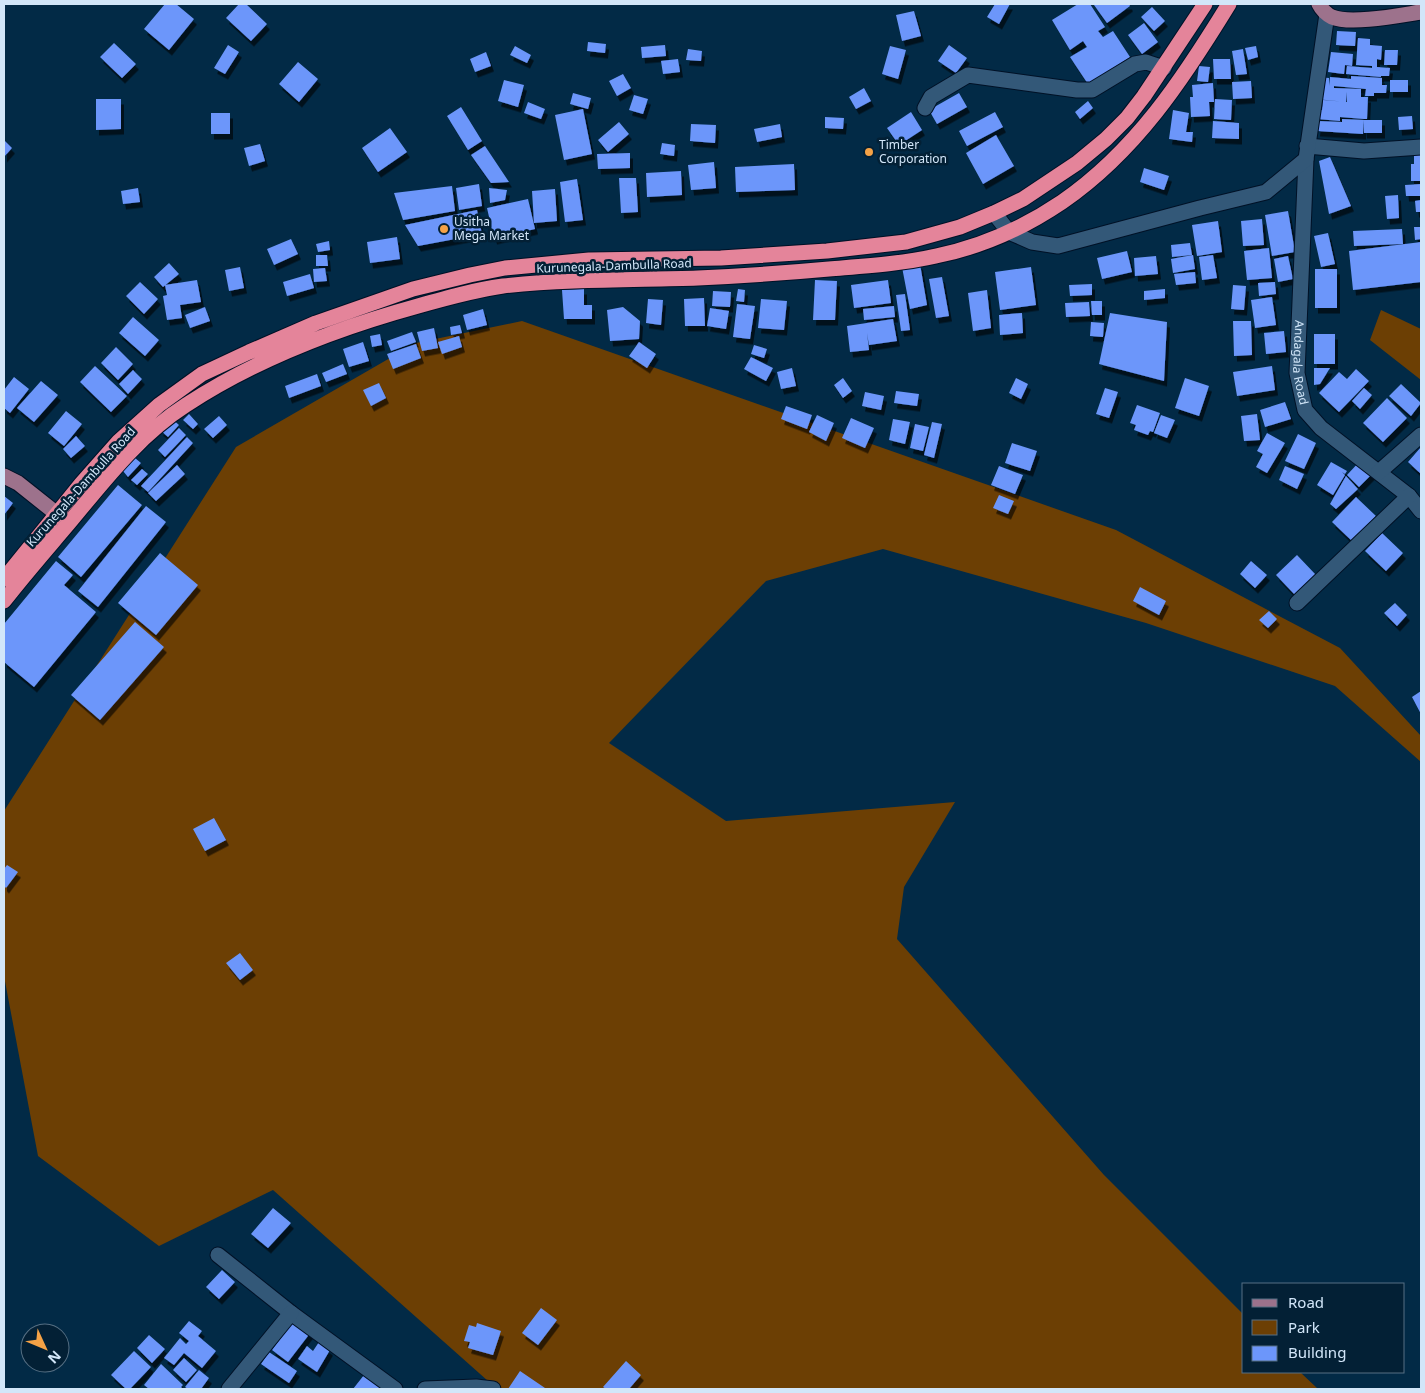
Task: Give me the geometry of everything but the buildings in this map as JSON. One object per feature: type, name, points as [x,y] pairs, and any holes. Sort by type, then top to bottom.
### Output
[{"type":"highway","name":"Kurunegala-Dambulla Road","points":[[4,601],[63,518],[94,467],[119,441],[159,405],[202,374],[276,339],[316,323],[413,289],[496,270],[589,260],[721,258],[827,251],[906,242],[960,226],[1023,199],[1077,163],[1106,139],[1127,118],[1164,68],[1205,4]]},
{"type":"highway","name":"Kurunegala-Dambulla Road","points":[[4,579],[135,447],[163,421],[181,408],[224,382],[282,354],[389,314],[448,297],[516,285],[783,273],[877,266],[938,256],[979,244],[1009,232],[1068,197],[1108,164],[1135,138],[1174,89],[1229,4]]},
{"type":"main road","points":[[1323,9],[1338,19],[1349,20],[1382,18],[1421,12]]},
{"type":"main road","points":[[4,476],[18,483],[63,518]]},
{"type":"street","name":"Andagala Road","points":[[1323,9],[1307,153],[1297,373],[1305,410],[1321,428],[1409,496],[1421,511]]},
{"type":"street","points":[[925,108],[931,97],[968,75],[1077,90],[1092,90],[1136,64],[1146,62],[1164,68]]},
{"type":"street","points":[[994,213],[1009,232],[1032,242],[1058,246],[1266,192],[1307,153],[1421,147]]},
{"type":"street","points":[[1379,472],[1421,435]]},
{"type":"street","points":[[1297,603],[1409,496]]},
{"type":"street","points":[[218,1256],[291,1313],[395,1389]]},
{"type":"street","points":[[229,1389],[291,1313]]},
{"type":"street","points":[[424,1389],[476,1387],[493,1389]]},
{"type":"green space","points":[[1381,310],[1421,329],[1421,380],[1370,340]]},
{"type":"green space","points":[[522,321],[1116,530],[1340,648],[1421,736],[1421,762],[1335,686],[1146,623],[883,549],[766,581],[609,743],[726,821],[955,802],[904,887],[897,939],[1104,1175],[1242,1313],[1242,1373],[1301,1373],[1318,1389],[497,1389],[273,1190],[159,1246],[38,1156],[4,976],[4,811],[236,447],[416,343]]},
{"type":"place","name":"Timber Corporation","points":[[869,152]]},
{"type":"place","name":"Usitha Mega Market","points":[[444,229]]}]
